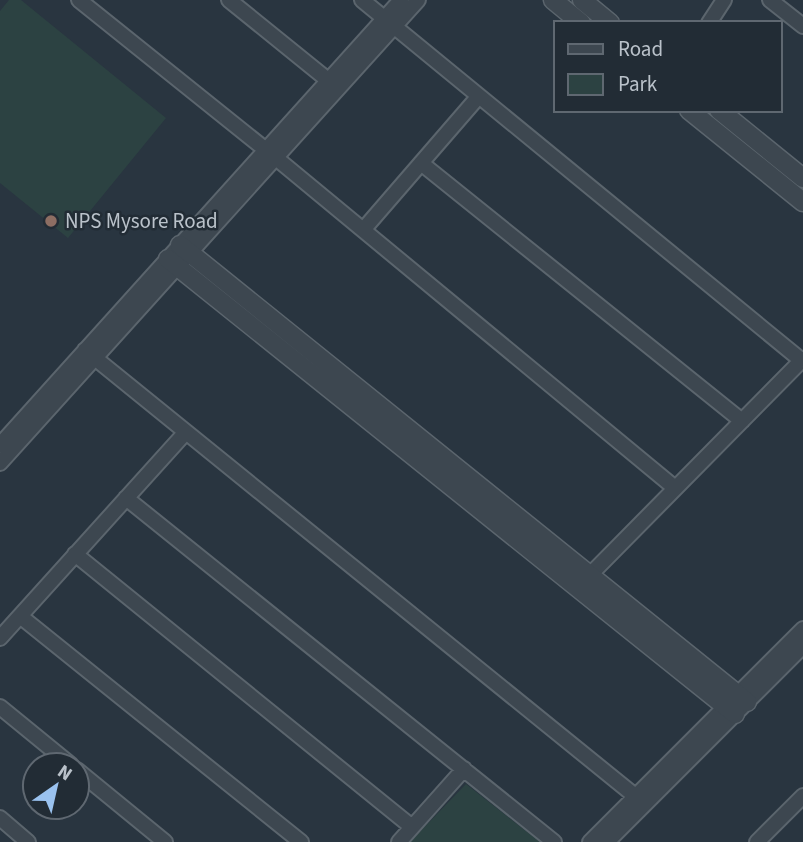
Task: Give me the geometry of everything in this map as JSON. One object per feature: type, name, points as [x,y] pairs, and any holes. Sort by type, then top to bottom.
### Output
[{"type":"street","points":[[79,0],[271,154],[675,488]]},
{"type":"street","points":[[229,0],[333,85]]},
{"type":"street","points":[[362,0],[802,360],[583,581]]},
{"type":"street","points":[[390,22],[401,0]]},
{"type":"street","points":[[0,445],[90,354],[390,22],[418,0]]},
{"type":"street","points":[[553,0],[579,21]]},
{"type":"street","points":[[582,0],[608,21]]},
{"type":"street","points":[[710,21],[724,0]]},
{"type":"street","points":[[771,0],[803,26]]},
{"type":"street","points":[[363,230],[479,96]]},
{"type":"street","points":[[692,112],[803,202]]},
{"type":"street","points":[[721,112],[803,178]]},
{"type":"street","points":[[421,163],[742,421]]},
{"type":"street","points":[[179,256],[737,704]]},
{"type":"street","points":[[90,354],[640,800]]},
{"type":"street","points":[[0,463],[90,354]]},
{"type":"street","points":[[0,638],[186,432]]},
{"type":"street","points":[[126,498],[554,842]]},
{"type":"street","points":[[75,554],[412,827]]},
{"type":"street","points":[[20,616],[300,842]]},
{"type":"street","points":[[737,704],[803,629]]},
{"type":"street","points":[[590,842],[640,800],[737,704],[803,646]]},
{"type":"street","points":[[0,707],[54,751]]},
{"type":"street","points":[[398,842],[464,769]]},
{"type":"street","points":[[91,781],[165,842]]},
{"type":"street","points":[[757,842],[803,796]]},
{"type":"street","points":[[607,842],[640,800]]},
{"type":"street","points":[[0,818],[28,842]]},
{"type":"green space","name":"NPS Mysore Road","points":[[9,0],[21,0],[166,118],[68,238],[0,183],[0,11]]},
{"type":"green space","points":[[466,784],[540,842],[410,842]]},
{"type":"place","name":"NPS Mysore Road","points":[[51,221]]}]
